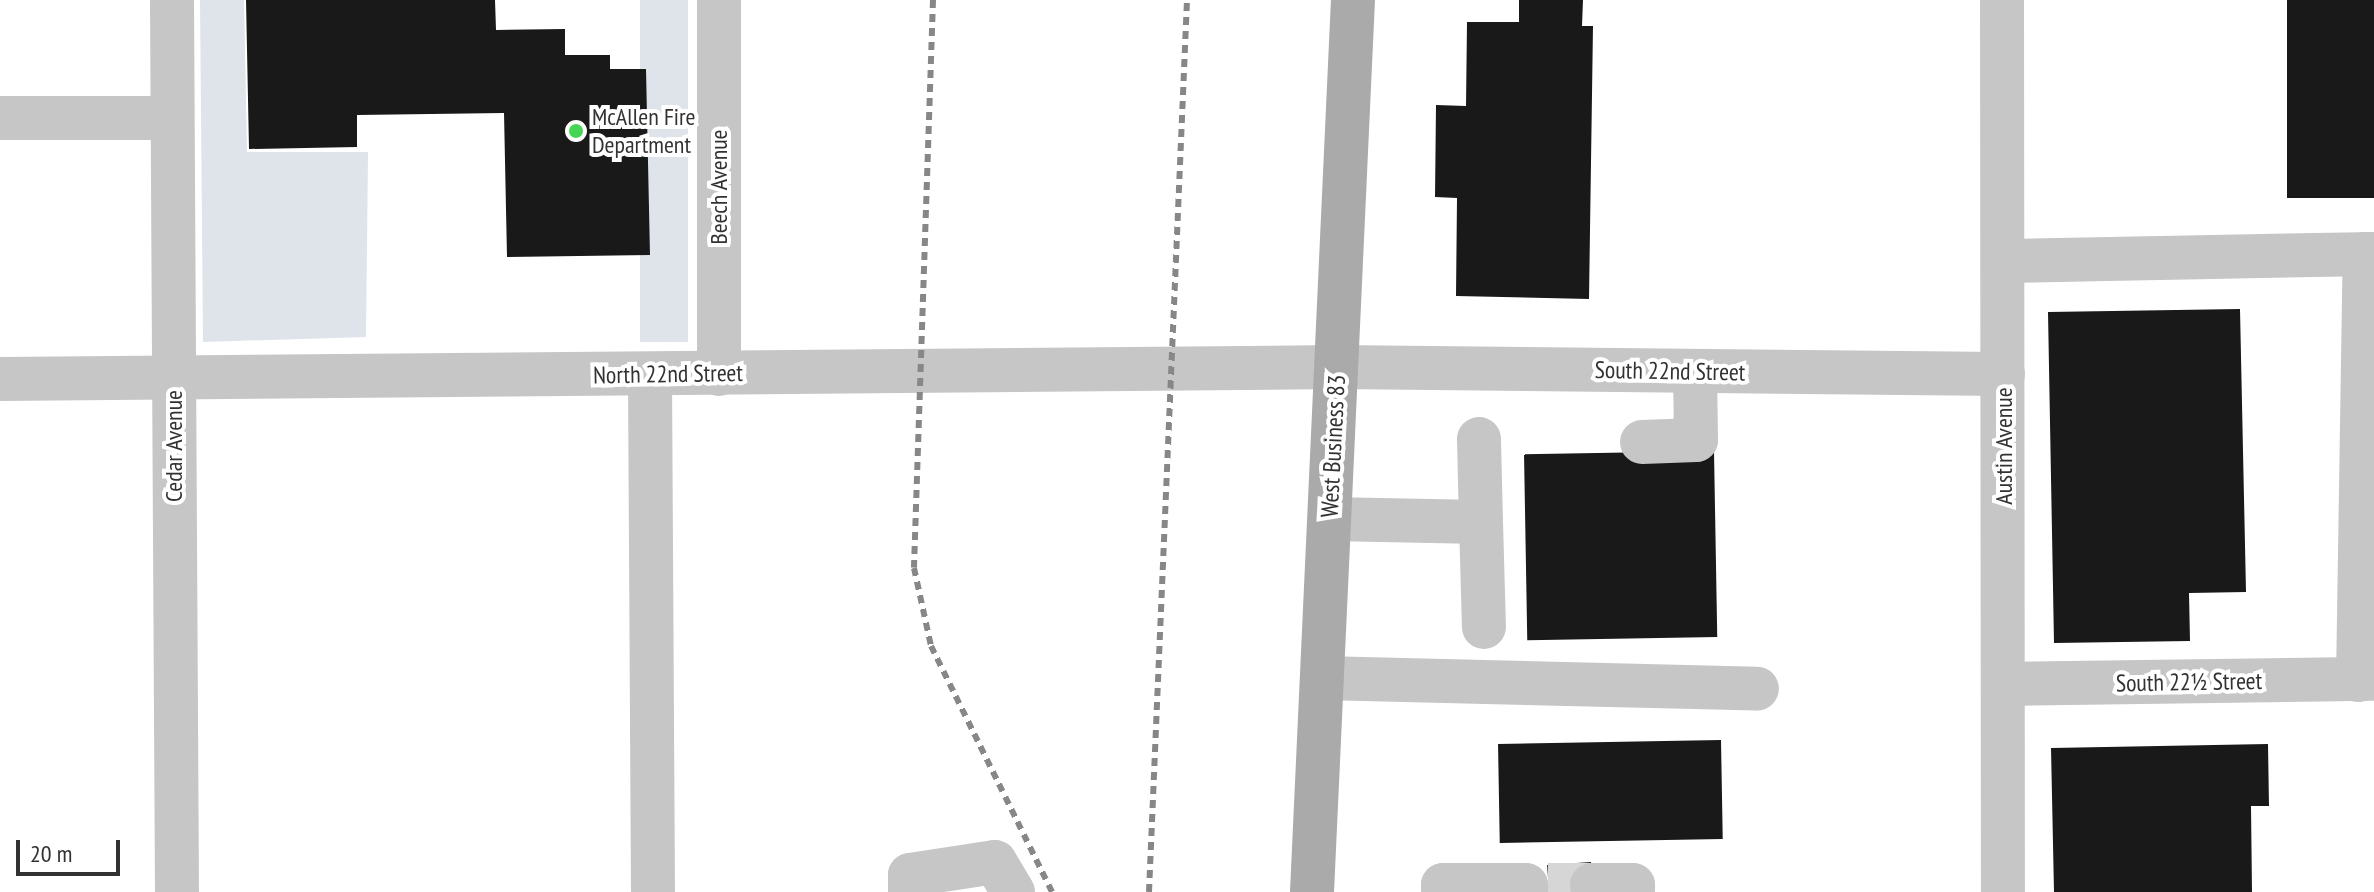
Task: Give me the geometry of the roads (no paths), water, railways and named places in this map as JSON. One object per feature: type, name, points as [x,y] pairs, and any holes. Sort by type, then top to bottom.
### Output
[{"type":"main road","name":"West Business 83","points":[[1312,892],[1353,0]]},
{"type":"street","name":"Cedar Avenue","points":[[172,0],[177,892]]},
{"type":"street","name":"Beech Avenue","points":[[719,0],[719,374]]},
{"type":"street","name":"Austin Avenue","points":[[2002,0],[2003,892]]},
{"type":"street","points":[[0,118],[172,118]]},
{"type":"street","points":[[2003,261],[2370,254],[2366,680]]},
{"type":"street","name":"North 22nd Street","points":[[0,379],[1336,367]]},
{"type":"street","name":"South 22nd Street","points":[[1336,367],[2003,374]]},
{"type":"street","points":[[1642,442],[1696,440],[1695,371]]},
{"type":"street","points":[[650,375],[653,892]]},
{"type":"street","points":[[1479,439],[1484,627]]},
{"type":"street","points":[[1330,519],[1481,522]]},
{"type":"street","points":[[1322,678],[1757,689]]},
{"type":"street","name":"South 22½ Street","points":[[2004,684],[2366,680]]},
{"type":"street","points":[[910,892],[910,875],[995,862],[1013,892]]},
{"type":"street","points":[[1443,892],[1443,885],[1534,888]]},
{"type":"tunnel","points":[[1548,885],[1592,885]]},
{"type":"railway","points":[[933,0],[914,568],[931,646],[1052,892]]},
{"type":"railway","points":[[1149,892],[1187,0]]},
{"type":"place","name":"McAllen Fire Department","points":[[576,131]]}]
